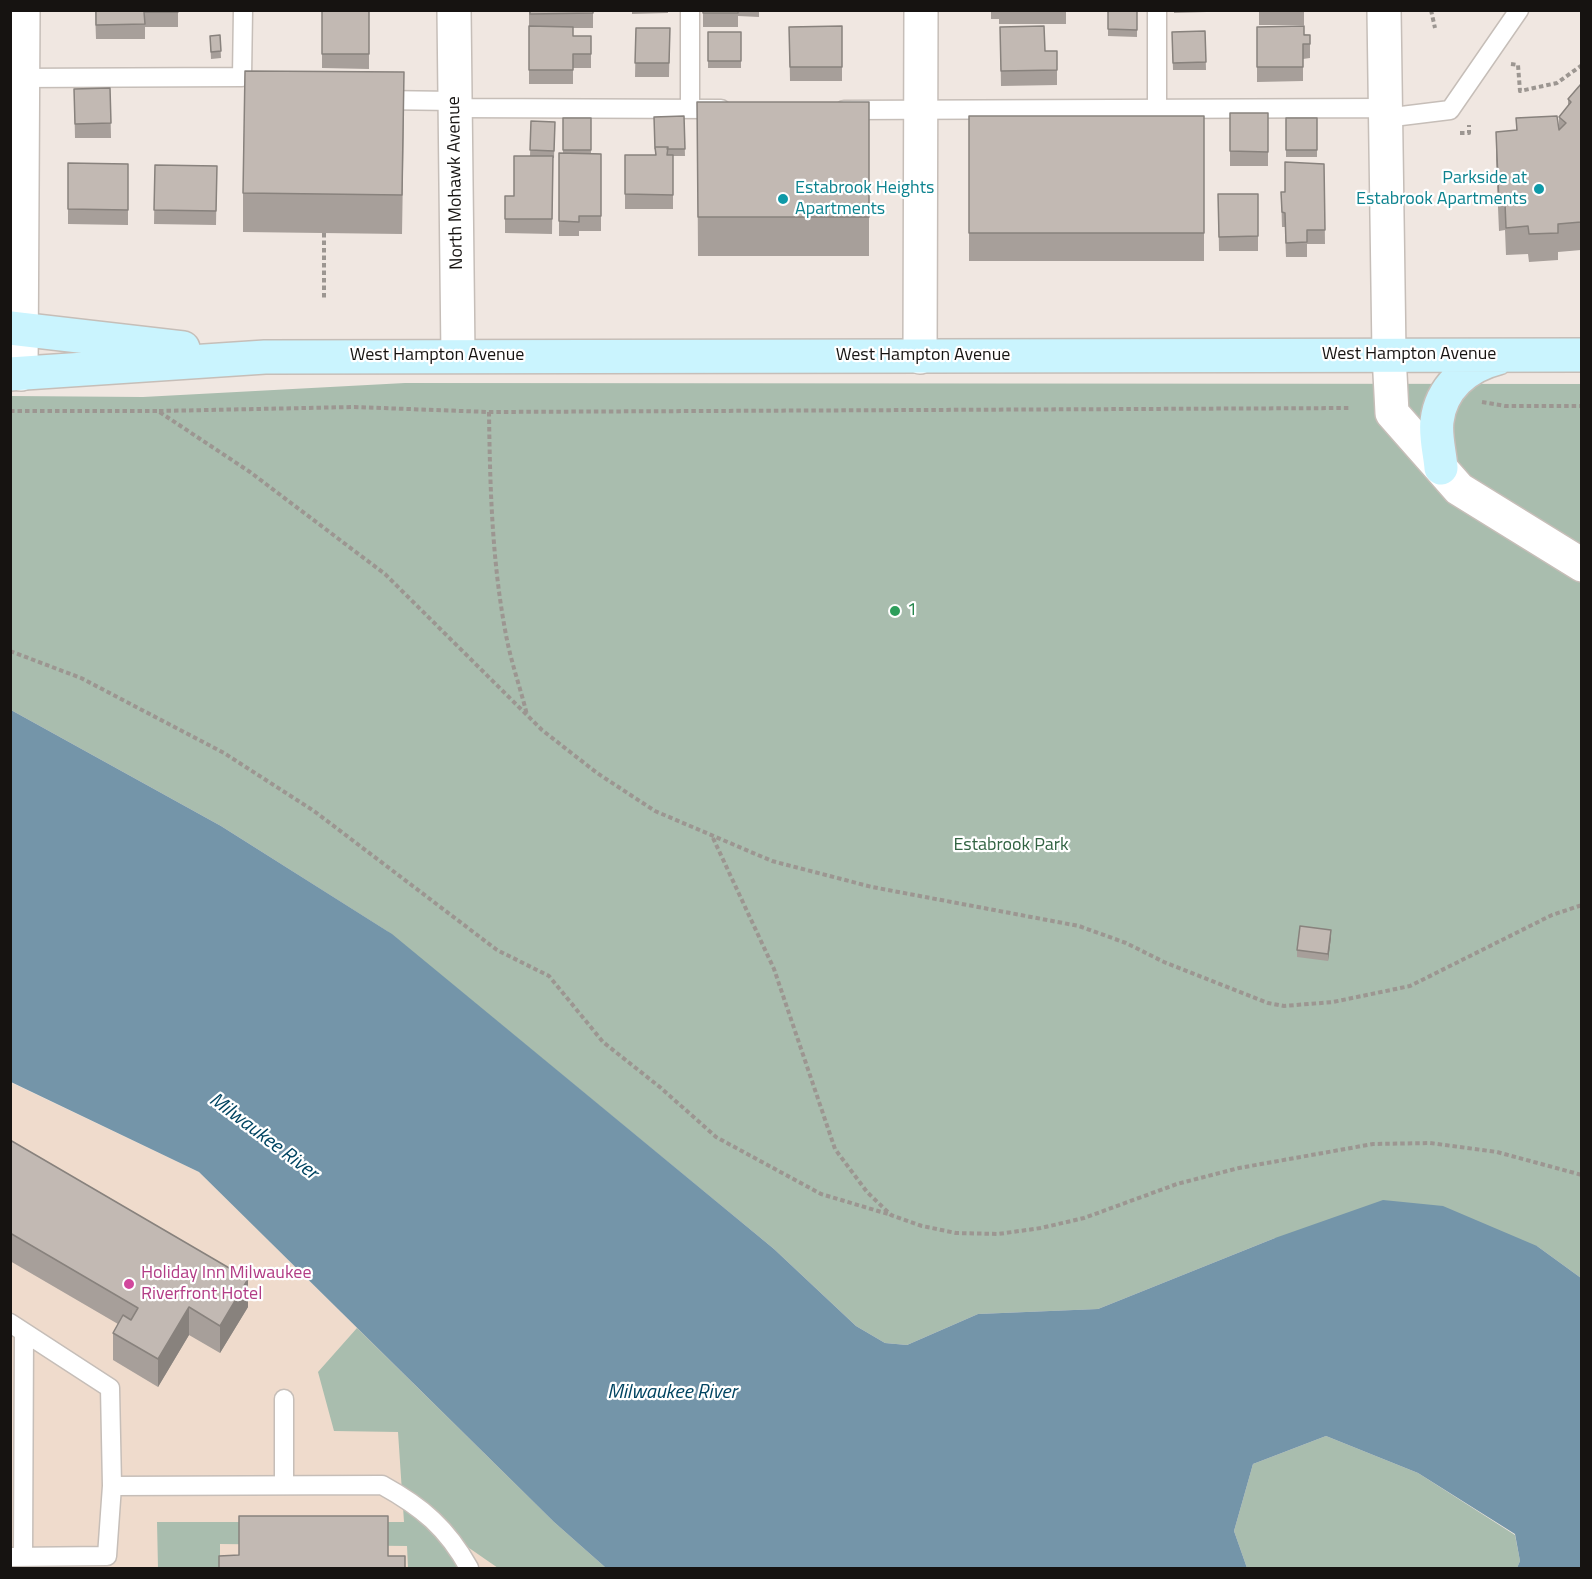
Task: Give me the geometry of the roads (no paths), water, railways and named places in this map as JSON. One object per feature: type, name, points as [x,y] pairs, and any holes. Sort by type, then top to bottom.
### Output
[{"type":"main road","name":"West Hampton Avenue","points":[[16,329],[266,357]]},
{"type":"main road","name":"West Hampton Avenue","points":[[16,374],[266,357],[1581,354]]},
{"type":"main road","points":[[1441,468],[1437,422],[1446,395],[1457,378],[1485,361],[1514,355]]},
{"type":"street","points":[[16,374],[17,78],[23,10]]},
{"type":"street","name":"North Mohawk Avenue","points":[[454,10],[458,357]]},
{"type":"street","points":[[920,357],[921,10]]},
{"type":"street","points":[[1384,10],[1389,354],[1392,413],[1459,489],[1581,565]]},
{"type":"lane","points":[[243,10],[242,77],[255,93]]},
{"type":"lane","points":[[690,10],[690,109]]},
{"type":"lane","points":[[1157,10],[1157,109]]},
{"type":"lane","points":[[827,110],[1157,109],[1385,113],[1450,110],[1520,10]]},
{"type":"lane","points":[[17,78],[242,77]]},
{"type":"lane","points":[[362,100],[736,109]]},
{"type":"lane","points":[[17,1328],[110,1388],[112,1486],[107,1556],[17,1557],[17,1328]]},
{"type":"lane","points":[[284,1399],[284,1485]]},
{"type":"lane","points":[[112,1486],[382,1485],[407,1498],[436,1520],[469,1569]]},
{"type":"water","name":"Milwaukee River","points":[[11,710],[221,826],[392,934],[774,1249],[856,1326],[885,1343],[907,1345],[978,1314],[1098,1309],[1275,1238],[1383,1200],[1443,1206],[1537,1246],[1581,1278],[1581,1568],[1517,1568],[1520,1561],[1515,1534],[1418,1473],[1326,1436],[1253,1464],[1234,1531],[1247,1568],[606,1568],[554,1522],[199,1172],[11,1082]]},
{"type":"place","name":"Parkside at Estabrook Apartments","points":[[1539,189]]},
{"type":"place","name":"Estabrook Heights Apartments","points":[[783,199]]},
{"type":"place","name":"1","points":[[895,611]]},
{"type":"place","name":"Holiday Inn Milwaukee Riverfront Hotel","points":[[129,1284]]},
{"type":"park label","name":"Estabrook Park","points":[[1011,846]]}]
